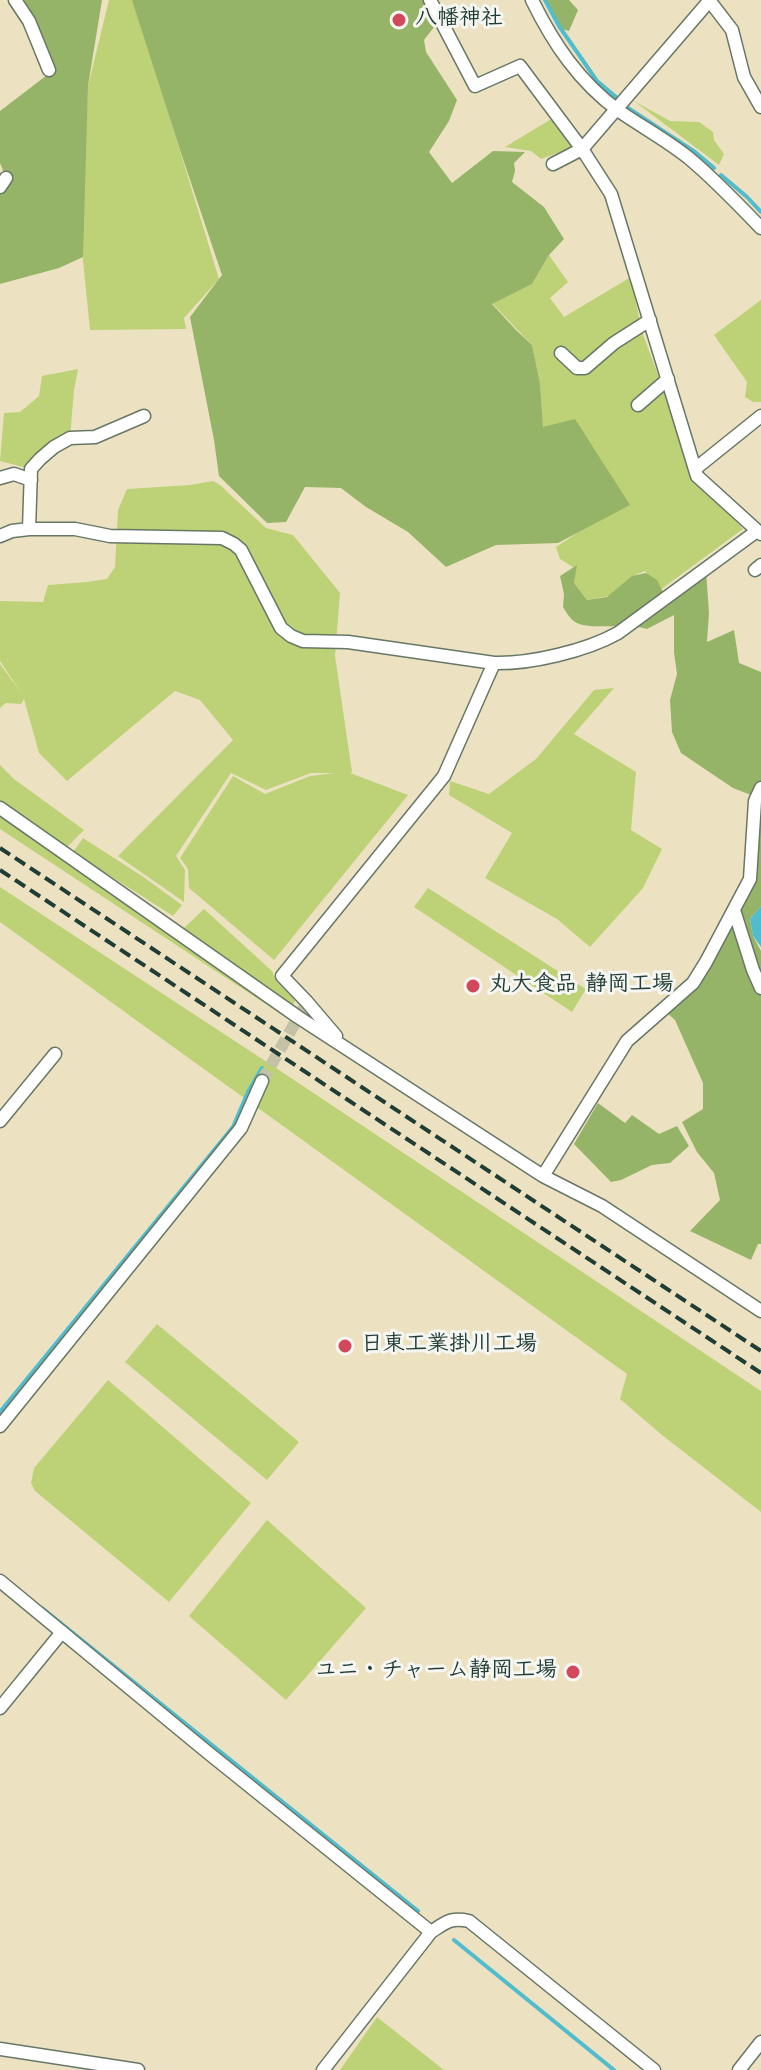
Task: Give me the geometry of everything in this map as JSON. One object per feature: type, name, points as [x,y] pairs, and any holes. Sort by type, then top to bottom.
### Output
[{"type":"street","points":[[15,0],[29,21],[49,70]]},
{"type":"street","points":[[0,536],[29,529],[75,529],[110,536],[222,538],[241,550],[281,628],[291,636],[303,641],[348,642],[494,663],[517,663],[600,643],[759,533],[697,476],[611,194],[582,149],[520,66],[475,86],[430,0]]},
{"type":"street","points":[[532,0],[563,55],[593,90],[689,158],[761,228]]},
{"type":"street","points":[[553,164],[582,149],[710,0],[732,30],[744,77],[761,107]]},
{"type":"street","points":[[561,353],[577,368],[585,368],[614,343],[650,320]]},
{"type":"street","points":[[638,405],[668,379]]},
{"type":"street","points":[[29,529],[31,469],[54,447],[70,438],[95,437],[144,416]]},
{"type":"street","points":[[695,469],[759,421]]},
{"type":"street","points":[[0,478],[14,474],[31,480]]},
{"type":"street","points":[[346,1048],[282,976],[444,776],[494,663]]},
{"type":"street","points":[[543,1176],[627,1041],[693,983],[750,879],[755,801],[761,788]]},
{"type":"street","points":[[0,808],[298,1017],[543,1176],[602,1206],[761,1311]]},
{"type":"street","points":[[734,910],[761,988]]},
{"type":"street","points":[[0,1121],[55,1054]]},
{"type":"street","points":[[0,1426],[241,1128],[262,1081]]},
{"type":"street","points":[[0,1581],[431,1932]]},
{"type":"street","points":[[0,1708],[62,1632]]},
{"type":"street","points":[[323,2070],[431,1932],[456,1918],[469,1921],[654,2070]]},
{"type":"street","points":[[739,2070],[761,2042]]},
{"type":"street","points":[[0,2049],[138,2070]]},
{"type":"green space","points":[[12,0],[102,0],[88,86],[83,257],[59,268],[0,284],[0,192],[6,178],[0,163],[0,111],[51,72]]},
{"type":"green space","points":[[109,0],[134,0],[219,279],[184,318],[186,329],[90,330],[81,241],[88,86]]},
{"type":"green space","points":[[132,0],[429,0],[438,22],[424,40],[426,52],[457,100],[449,121],[429,152],[452,183],[493,151],[525,152],[514,163],[512,182],[544,207],[564,239],[549,255],[532,284],[492,304],[532,345],[540,383],[543,427],[575,419],[630,505],[558,543],[496,545],[446,567],[408,532],[341,488],[305,487],[286,522],[267,523],[219,476],[190,317],[222,275]]},
{"type":"green space","points":[[545,0],[569,0],[578,10],[569,31],[561,29]]},
{"type":"green space","points":[[634,101],[670,121],[699,122],[713,132],[714,140],[724,154],[719,165]]},
{"type":"green space","points":[[553,118],[574,147],[541,159],[531,151],[505,147]]},
{"type":"green space","points":[[549,255],[568,282],[550,298],[564,317],[631,277],[642,332],[697,479],[743,529],[660,590],[645,571],[635,575],[609,596],[587,600],[574,583],[576,569],[560,559],[556,547],[624,502],[543,428],[540,383],[532,345],[492,303],[532,284]]},
{"type":"green space","points":[[761,300],[761,402],[753,402],[745,397],[747,382],[714,335]]},
{"type":"green space","points":[[78,369],[70,438],[31,469],[0,461],[4,413],[20,412],[39,396],[42,376]]},
{"type":"green space","points":[[213,481],[266,528],[293,535],[340,593],[335,656],[350,773],[408,795],[274,960],[189,888],[188,869],[180,858],[233,776],[265,794],[310,776],[335,773],[311,773],[266,790],[231,773],[176,856],[185,870],[184,902],[118,856],[233,740],[200,700],[175,691],[67,781],[39,753],[24,699],[21,704],[6,703],[0,708],[0,664],[22,694],[0,661],[0,601],[43,602],[48,585],[107,579],[115,567],[118,510],[127,489]]},
{"type":"green space","points":[[577,565],[574,583],[587,600],[607,597],[632,576],[646,573],[657,580],[666,598],[706,571],[709,613],[707,642],[734,630],[739,663],[761,672],[761,782],[751,795],[733,788],[681,753],[672,732],[670,700],[677,674],[674,615],[647,629],[590,626],[575,622],[563,607],[560,576]]},
{"type":"green space","points":[[614,688],[574,734],[636,772],[631,830],[662,849],[643,888],[590,947],[557,919],[485,878],[512,833],[449,795],[450,781],[489,794],[536,759],[594,690]]},
{"type":"green space","points":[[0,765],[14,779],[84,830],[67,847],[0,801]]},
{"type":"green space","points":[[761,788],[761,906],[750,919],[753,936],[761,951],[761,1244],[758,1244],[751,1260],[690,1231],[720,1200],[714,1173],[697,1152],[682,1122],[703,1109],[703,1083],[675,1020],[666,1012],[695,984],[741,900]]},
{"type":"green space","points":[[0,813],[143,913],[290,1020],[0,829]]},
{"type":"green space","points":[[83,838],[182,905],[173,916],[73,852]]},
{"type":"green space","points":[[0,887],[761,1391],[761,1512],[620,1399],[627,1374],[0,922]]},
{"type":"green space","points":[[428,888],[586,989],[572,1012],[414,907]]},
{"type":"green space","points":[[204,909],[272,971],[276,981],[295,1000],[293,1007],[184,928]]},
{"type":"green space","points":[[598,1103],[625,1123],[632,1115],[659,1134],[677,1126],[689,1146],[670,1163],[652,1165],[611,1182],[574,1144]]},
{"type":"green space","points":[[157,1324],[299,1442],[267,1480],[125,1362]]},
{"type":"green space","points":[[108,1380],[251,1503],[169,1602],[35,1491],[31,1483],[34,1468]]},
{"type":"green space","points":[[267,1520],[366,1608],[286,1700],[189,1616]]},
{"type":"green space","points":[[377,2017],[444,2070],[340,2070]]},
{"type":"water","points":[[761,906],[761,947],[753,936],[750,919]]},
{"type":"waterway","points":[[545,0],[597,81],[616,97]]},
{"type":"waterway","points":[[628,108],[714,168]]},
{"type":"waterway","points":[[721,175],[761,212]]},
{"type":"waterway","points":[[0,1412],[233,1127],[262,1068]]},
{"type":"waterway","points":[[42,1608],[418,1911]]},
{"type":"waterway","points":[[454,1940],[614,2070]]},
{"type":"tunnel","points":[[262,1081],[307,1002]]},
{"type":"railway","points":[[0,848],[761,1351]]},
{"type":"railway","points":[[0,870],[761,1373]]},
{"type":"place","name":"八幡神社","points":[[399,20]]},
{"type":"place","name":"丸大食品 静岡工場","points":[[473,986]]},
{"type":"place","name":"日東工業掛川工場","points":[[345,1346]]},
{"type":"place","name":"ユニ・チャーム静岡工場","points":[[573,1672]]}]
